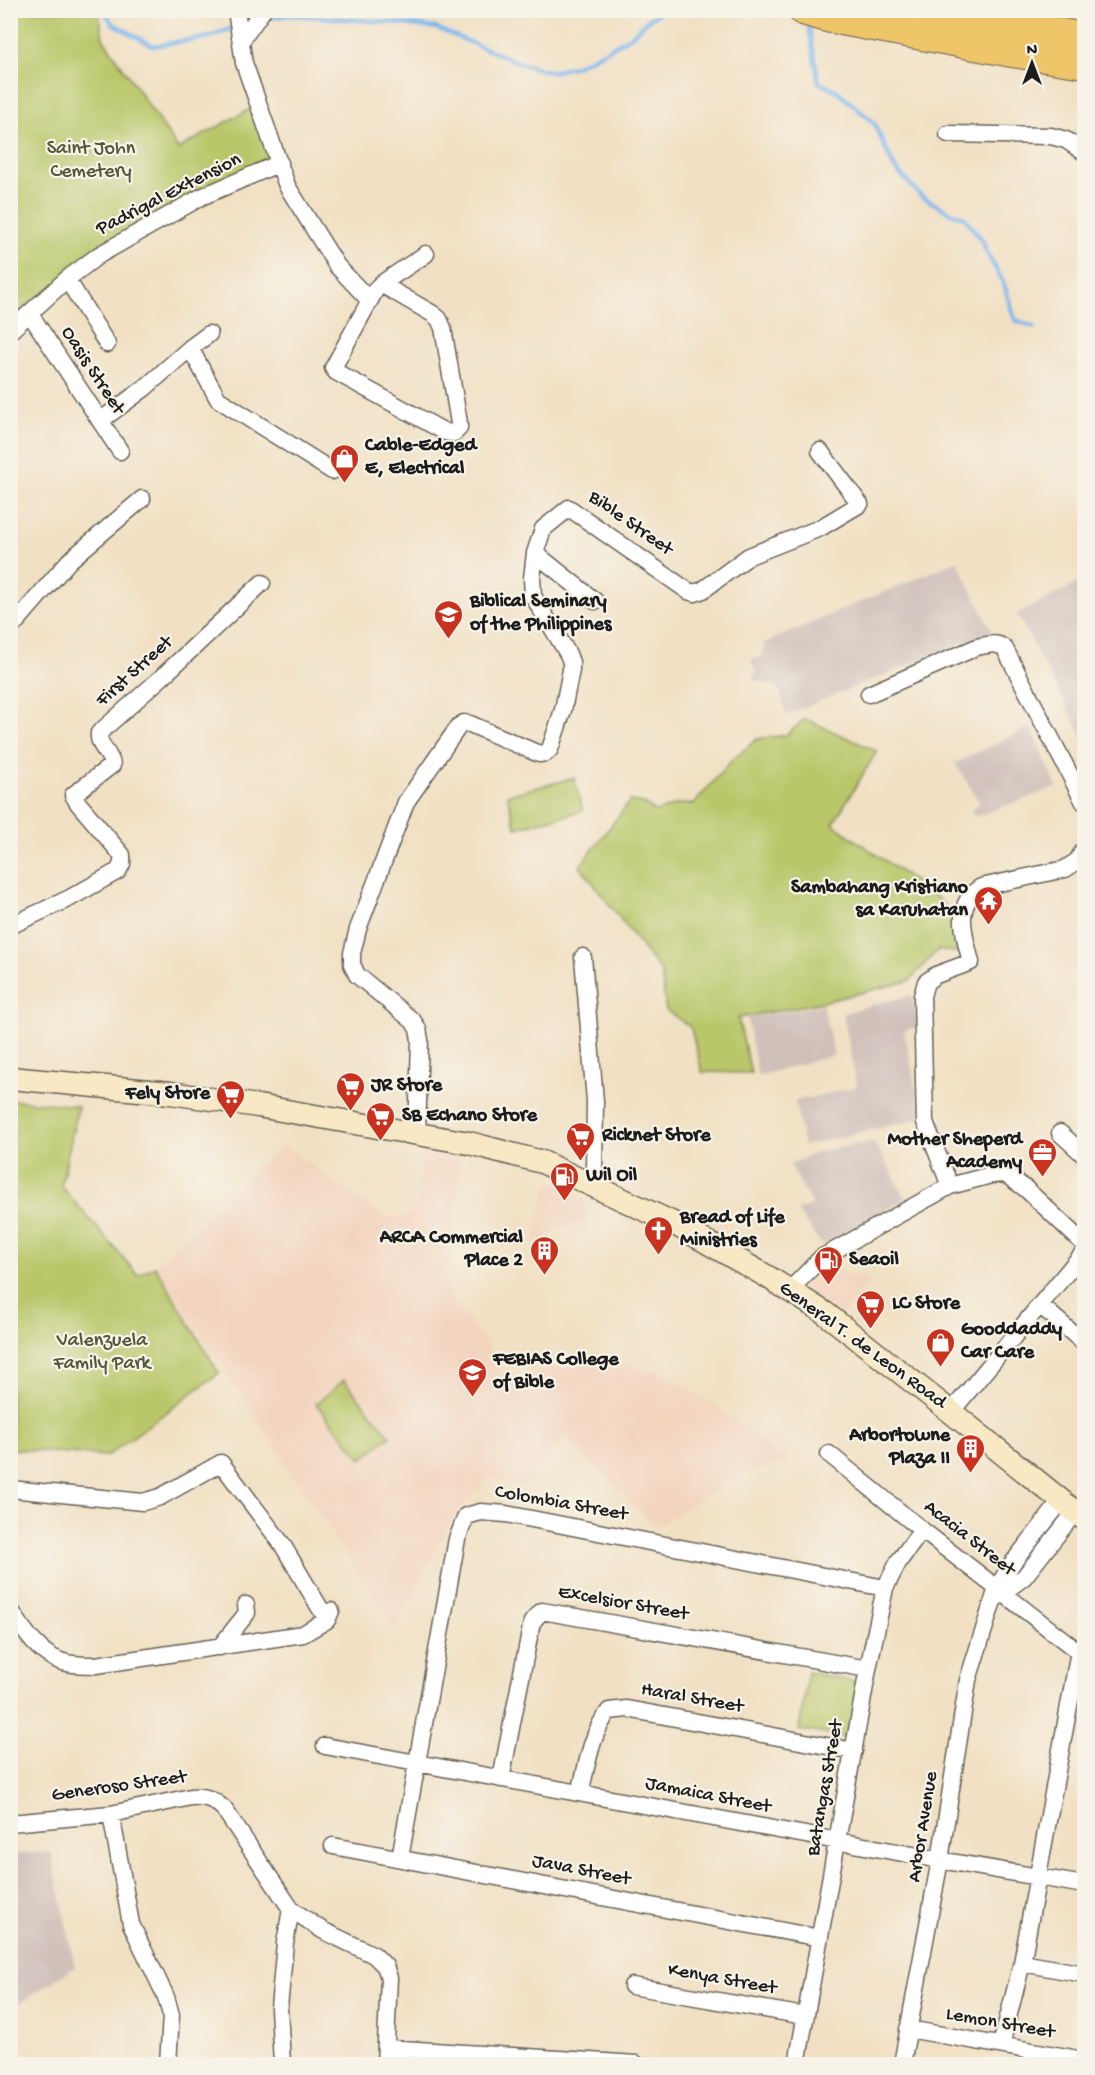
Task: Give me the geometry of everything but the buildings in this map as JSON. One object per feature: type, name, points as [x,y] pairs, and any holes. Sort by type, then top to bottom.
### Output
[{"type":"highway","points":[[803,10],[831,18],[989,48],[1084,63]]},
{"type":"highway","points":[[934,10],[1084,38]]},
{"type":"main road","name":"General T. de Leon Road","points":[[10,1078],[171,1093],[417,1132],[480,1145],[542,1162],[673,1223],[790,1290],[825,1313],[951,1412],[1067,1515]]},
{"type":"street","points":[[236,10],[244,63],[287,186],[337,266],[369,300]]},
{"type":"street","points":[[241,41],[263,10]]},
{"type":"street","points":[[948,134],[1051,136],[1066,140],[1084,152]]},
{"type":"street","name":"Padrigal Extension","points":[[10,331],[67,279],[99,255],[201,197],[280,163]]},
{"type":"street","points":[[381,284],[440,320],[459,428],[454,433],[444,432],[336,372],[333,368],[369,300],[381,284],[426,254]]},
{"type":"street","points":[[67,279],[107,344]]},
{"type":"street","name":"Oasis Street","points":[[30,314],[120,451]]},
{"type":"street","points":[[100,421],[146,387],[209,334]]},
{"type":"street","points":[[190,348],[218,399],[332,471]]},
{"type":"street","name":"Bible Street","points":[[417,1132],[420,1040],[418,1029],[413,1020],[357,975],[352,964],[352,953],[358,929],[406,802],[459,726],[464,723],[470,724],[539,753],[546,753],[550,749],[563,710],[571,662],[533,596],[532,578],[535,553],[543,529],[569,507],[688,591],[695,593],[703,590],[749,556],[820,528],[860,504],[820,450]]},
{"type":"street","points":[[10,629],[69,561],[142,499]]},
{"type":"street","points":[[535,553],[595,601]]},
{"type":"street","name":"First Street","points":[[10,926],[118,872],[122,864],[122,855],[73,795],[112,765],[111,757],[98,741],[99,733],[262,583]]},
{"type":"street","points":[[869,694],[977,647],[1000,645],[1005,649],[1024,681],[1084,802]]},
{"type":"street","points":[[950,1186],[925,1122],[922,996],[926,982],[936,975],[970,962],[962,913],[965,901],[971,893],[981,887],[1065,869],[1077,861],[1084,851]]},
{"type":"street","points":[[583,957],[595,1101],[594,1171],[590,1185]]},
{"type":"street","points":[[1060,1133],[1084,1155]]},
{"type":"street","points":[[790,1290],[821,1258],[950,1186],[991,1175],[1005,1174],[1026,1189],[1084,1244]]},
{"type":"street","points":[[951,1412],[1084,1252]]},
{"type":"street","points":[[1040,1305],[1084,1343]]},
{"type":"street","name":"Acacia Street","points":[[829,1454],[999,1593],[1082,1653]]},
{"type":"street","points":[[10,1490],[143,1502],[160,1497],[221,1463],[282,1544],[329,1616],[303,1634],[96,1665],[65,1663],[46,1653],[25,1632],[10,1610]]},
{"type":"street","name":"Colombia Street","points":[[400,1858],[458,1539],[466,1516],[481,1512],[507,1514],[885,1588]]},
{"type":"street","name":"Arbor Avenue","points":[[902,2064],[940,1860],[968,1680],[986,1621],[999,1593],[1024,1577],[1067,1515]]},
{"type":"street","name":"Batangas Street","points":[[797,2064],[868,1669],[885,1588],[899,1561],[922,1530]]},
{"type":"street","points":[[220,1647],[247,1613],[246,1605]]},
{"type":"street","name":"Excelsior Street","points":[[501,1779],[532,1622],[542,1611],[868,1669]]},
{"type":"street","points":[[1001,2045],[1022,1963],[1082,1653]]},
{"type":"street","name":"Haral Street","points":[[580,1793],[594,1740],[602,1719],[609,1711],[627,1709],[854,1751]]},
{"type":"street","name":"Jamaica Street","points":[[325,1746],[1084,1885]]},
{"type":"street","name":"Generoso Street","points":[[10,1823],[111,1814],[191,1797],[201,1796],[213,1799],[224,1809],[291,1909],[322,1930],[374,1955],[385,1966],[389,1978],[386,2056]]},
{"type":"street","points":[[111,1814],[131,1924],[166,1997],[171,2015],[168,2064]]},
{"type":"street","name":"Java Street","points":[[333,1846],[820,1938]]},
{"type":"street","points":[[282,2064],[279,2007],[285,1943],[291,1909]]},
{"type":"street","points":[[1022,1963],[1084,1974]]},
{"type":"street","name":"Kenya Street","points":[[632,1986],[805,2016]]},
{"type":"street","name":"Lemon Street","points":[[908,2029],[1084,2060]]},
{"type":"street","points":[[386,2056],[636,2064]]},
{"type":"shaded area","points":[[957,561],[992,631],[786,715],[781,694],[775,684],[752,681],[756,672],[751,660],[762,655],[764,643]]},
{"type":"shaded area","points":[[1084,580],[1084,739],[1017,614]]},
{"type":"shaded area","points":[[1030,727],[1057,787],[975,817],[971,811],[980,803],[955,763]]},
{"type":"shaded area","points":[[911,995],[919,1026],[904,1031],[922,1118],[804,1146],[795,1101],[857,1087],[843,1013]]},
{"type":"shaded area","points":[[823,1005],[834,1055],[758,1076],[747,1018]]},
{"type":"shaded area","points":[[874,1141],[906,1199],[822,1245],[797,1211],[812,1205],[790,1164],[818,1152]]},
{"type":"shaded area","name":"FEBIAS College of Bible","points":[[282,1144],[386,1219],[414,1213],[424,1146],[462,1153],[449,1253],[447,1291],[514,1381],[551,1368],[612,1362],[666,1373],[725,1412],[786,1461],[732,1479],[656,1527],[565,1435],[524,1487],[489,1476],[451,1520],[396,1630],[155,1266]]},
{"type":"shaded area","points":[[549,1179],[584,1198],[586,1218],[532,1244]]},
{"type":"shaded area","points":[[824,1268],[870,1279],[842,1315],[802,1288]]},
{"type":"shaded area","points":[[51,1852],[75,1967],[11,2009],[11,1854]]},
{"type":"green space","name":"Saint John Cemetery","points":[[11,11],[99,11],[103,38],[178,149],[255,106],[274,154],[46,291],[11,319]]},
{"type":"green space","points":[[805,719],[877,751],[833,824],[934,895],[954,914],[963,953],[938,950],[909,981],[823,1002],[738,1018],[751,1073],[702,1072],[691,1028],[666,1010],[661,972],[580,866],[630,801],[643,803],[656,812],[678,804],[694,804],[731,761],[757,739],[786,735]]},
{"type":"green space","points":[[574,778],[583,811],[516,828],[507,795]]},
{"type":"green space","name":"Valenzuela Family Park","points":[[11,1100],[78,1106],[61,1186],[138,1275],[155,1266],[219,1373],[107,1456],[11,1449],[11,1357],[16,1350],[10,1343]]},
{"type":"green space","points":[[344,1380],[390,1436],[362,1459],[316,1404]]},
{"type":"green space","points":[[808,1672],[861,1683],[850,1738],[799,1730]]},
{"type":"waterway","points":[[104,10],[112,23],[153,46],[210,37],[232,28]]},
{"type":"waterway","points":[[263,18],[293,15],[436,28],[522,64],[552,72],[576,66],[604,52],[631,36],[649,19],[664,10]]},
{"type":"waterway","points":[[808,22],[819,83],[836,90],[874,123],[894,167],[921,196],[951,213],[964,217],[981,239],[1004,284],[1015,320],[1034,327]]},
{"type":"place","name":"Cable-Edged E, Electrical","points":[[344,484]]},
{"type":"place","name":"Biblical Seminary of the Philippines","points":[[449,640]]},
{"type":"place","name":"Sambahang Kristiano sa Karuhatan","points":[[989,926]]},
{"type":"place","name":"JR Store","points":[[350,1112]]},
{"type":"place","name":"Fely Store","points":[[231,1120]]},
{"type":"place","name":"SB Echano Store","points":[[381,1142]]},
{"type":"place","name":"Ricknet Store","points":[[581,1162]]},
{"type":"place","name":"Mother Sheperd Academy","points":[[1043,1178]]},
{"type":"place","name":"Wil Oil","points":[[565,1202]]},
{"type":"place","name":"Bread of Life Ministries","points":[[659,1256]]},
{"type":"place","name":"ARCA Commercial Place 2","points":[[544,1276]]},
{"type":"place","name":"Seaoil","points":[[828,1286]]},
{"type":"place","name":"LC Store","points":[[871,1330]]},
{"type":"place","name":"Gooddaddy Car Care","points":[[940,1368]]},
{"type":"place","name":"FEBIAS College of Bible","points":[[472,1398]]},
{"type":"place","name":"Arbortowne Plaza II","points":[[971,1474]]}]
